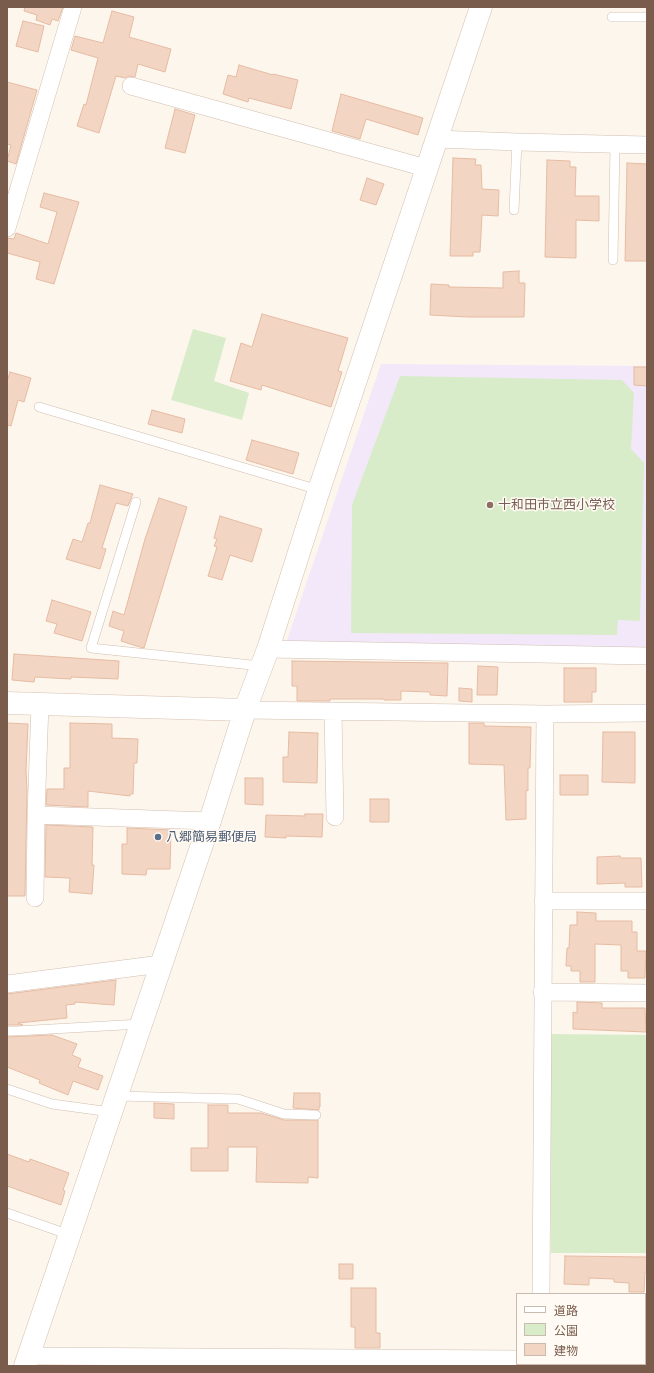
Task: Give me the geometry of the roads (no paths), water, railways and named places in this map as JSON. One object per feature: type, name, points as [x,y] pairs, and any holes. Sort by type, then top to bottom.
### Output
[{"type":"street","points":[[7,228],[73,7]]},
{"type":"street","points":[[481,7],[426,168],[264,658],[245,710],[210,821],[27,1361],[225,1362],[516,1359]]},
{"type":"street","points":[[131,86],[426,168]]},
{"type":"street","points":[[436,139],[647,145]]},
{"type":"street","points":[[264,658],[647,656]]},
{"type":"street","points":[[7,704],[245,710],[545,714],[647,713]]},
{"type":"street","points":[[35,898],[40,704]]},
{"type":"street","points":[[333,711],[335,817]]},
{"type":"street","points":[[541,1293],[545,714]]},
{"type":"street","points":[[36,815],[210,821]]},
{"type":"street","points":[[543,901],[647,901]]},
{"type":"street","points":[[7,984],[161,964]]},
{"type":"street","points":[[542,992],[647,993]]},
{"type":"lane","points":[[612,16],[647,17]]},
{"type":"lane","points":[[514,210],[517,142]]},
{"type":"lane","points":[[613,260],[615,144]]},
{"type":"lane","points":[[40,407],[319,490]]},
{"type":"lane","points":[[136,502],[91,648],[264,658]]},
{"type":"lane","points":[[7,1031],[16,1032],[141,1024]]},
{"type":"lane","points":[[7,1089],[52,1104],[114,1104],[238,1099],[284,1114],[316,1115]]},
{"type":"lane","points":[[7,1213],[70,1236]]},
{"type":"place","name":"十和田市立西小学校","points":[[490,505]]},
{"type":"place","name":"八郷簡易郵便局","points":[[158,837]]}]
